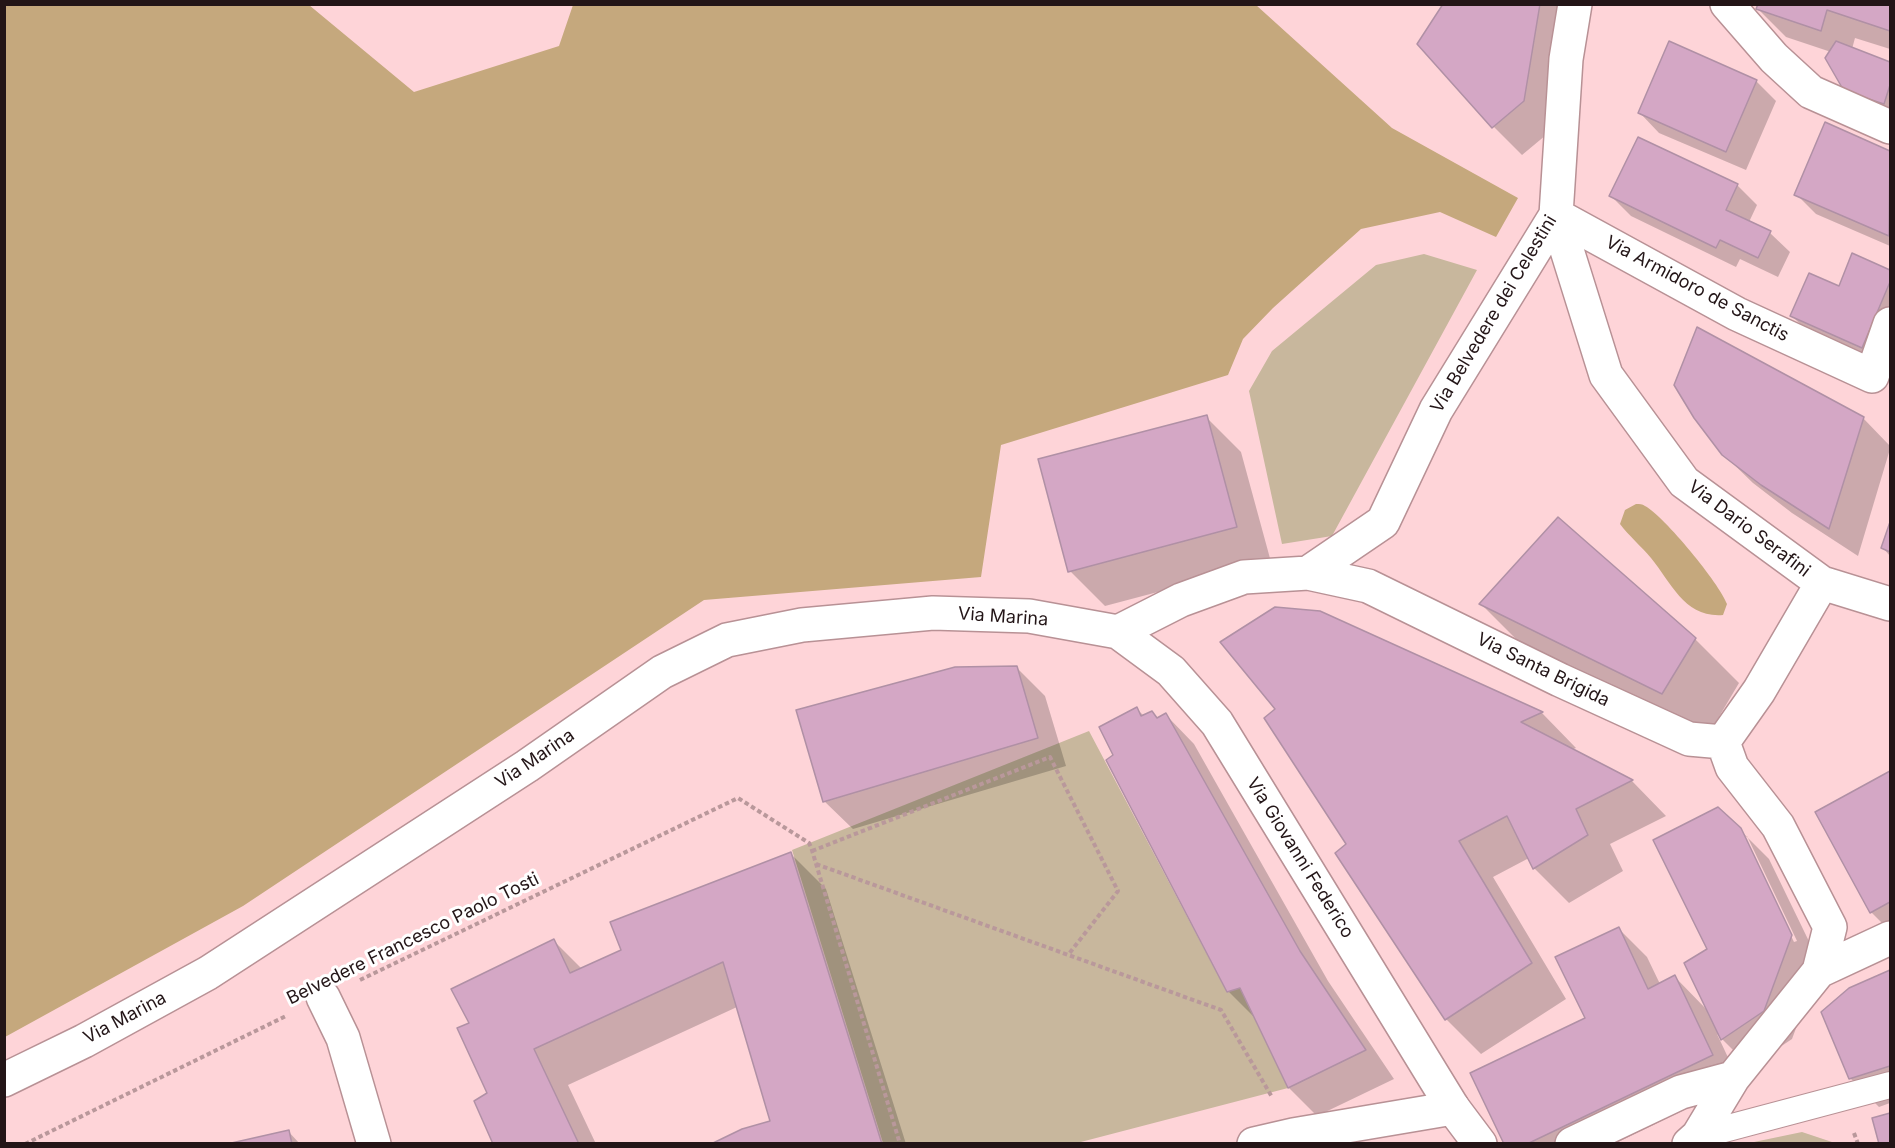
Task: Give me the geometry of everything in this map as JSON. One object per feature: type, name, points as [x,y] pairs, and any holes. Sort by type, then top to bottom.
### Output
[{"type":"street","name":"Via Belvedere dei Celestini","points":[[1308,573],[1383,522],[1436,410],[1556,215],[1566,59],[1575,4]]},
{"type":"street","points":[[1727,4],[1774,58],[1811,92],[1890,127]]},
{"type":"street","name":"Via Armidoro de Sanctis","points":[[1556,215],[1737,314],[1881,380],[1890,324]]},
{"type":"street","name":"Via Dario Serafini","points":[[1556,215],[1606,375],[1684,482],[1822,584]]},
{"type":"street","name":"Via Santa Brigida","points":[[1118,632],[1181,600],[1244,578],[1308,573],[1368,586],[1689,739],[1723,741]]},
{"type":"street","points":[[1694,1140],[1733,1078],[1819,971],[1830,927],[1778,826],[1732,767],[1723,741],[1759,691],[1822,584],[1890,604]]},
{"type":"street","name":"Via Marina","points":[[4,1080],[84,1041],[208,973],[517,773],[662,672],[727,640],[802,625],[933,613],[1029,616],[1118,632]]},
{"type":"street","name":"Via Giovanni Federico","points":[[1118,632],[1171,671],[1217,723],[1453,1108],[1480,1143]]},
{"type":"street","points":[[1819,971],[1890,938]]},
{"type":"street","points":[[323,997],[342,1038],[374,1143]]},
{"type":"street","points":[[1572,1143],[1681,1092],[1733,1078]]},
{"type":"street","points":[[1254,1143],[1294,1139],[1453,1108]]},
{"type":"street","name":"Via Giovanni Federico","points":[[1453,1108],[1464,1143]]},
{"type":"lane","points":[[1694,1140],[1890,1085]]},
{"type":"path","points":[[900,1143],[812,851],[1050,757],[1118,891],[1068,955]]},
{"type":"path","name":"Belvedere Francesco Paolo Tosti","points":[[25,1143],[738,798],[809,843],[812,851]]},
{"type":"path","points":[[816,864],[1221,1010],[1294,1139]]},
{"type":"shaded area","points":[[5,4],[309,5],[414,92],[559,46],[573,5],[1256,5],[1392,128],[1518,198],[1496,237],[1440,212],[1361,229],[1273,308],[1243,339],[1228,375],[1001,445],[981,577],[704,600],[243,906],[5,1037]]},
{"type":"shaded area","points":[[1424,254],[1477,270],[1332,536],[1282,544],[1249,391],[1272,351],[1376,265]]},
{"type":"shaded area","points":[[1641,504],[1654,512],[1703,567],[1727,604],[1723,615],[1699,611],[1689,605],[1651,558],[1627,533],[1620,524],[1625,510]]},
{"type":"shaded area","points":[[1089,731],[1227,992],[1240,988],[1288,1088],[1077,1143],[883,1143],[792,850]]},
{"type":"shaded area","points":[[1802,1132],[1835,1143],[1748,1143],[1754,1142]]},
{"type":"building","points":[[1443,4],[1540,4],[1524,101],[1492,128],[1417,44]]},
{"type":"building","points":[[1758,4],[1890,4],[1890,31],[1827,10],[1821,31],[1756,9]]},
{"type":"building","points":[[1669,41],[1757,80],[1726,152],[1638,113]]},
{"type":"building","points":[[1836,41],[1890,62],[1890,85],[1884,104],[1844,91],[1825,58]]},
{"type":"building","points":[[1825,122],[1890,151],[1889,236],[1794,195]]},
{"type":"building","points":[[1638,137],[1738,184],[1726,210],[1771,231],[1758,258],[1720,240],[1716,248],[1609,196]]},
{"type":"building","points":[[1852,253],[1890,270],[1890,282],[1862,348],[1790,316],[1809,273],[1839,286]]},
{"type":"building","points":[[1697,327],[1864,417],[1829,529],[1761,485],[1722,455],[1694,418],[1674,385]]},
{"type":"building","points":[[1207,415],[1237,527],[1068,572],[1038,459]]},
{"type":"building","points":[[1558,517],[1696,638],[1662,694],[1479,604]]},
{"type":"building","points":[[1890,522],[1890,552],[1881,548]]},
{"type":"building","points":[[1275,607],[1320,611],[1543,712],[1521,722],[1633,780],[1576,809],[1588,835],[1533,869],[1507,816],[1459,841],[1532,963],[1445,1020],[1335,853],[1346,844],[1264,718],[1275,709],[1220,642]]},
{"type":"building","points":[[1017,666],[1038,738],[823,802],[796,710],[955,667]]},
{"type":"building","points":[[1137,707],[1141,716],[1152,711],[1157,718],[1166,713],[1300,951],[1366,1050],[1288,1088],[1240,988],[1227,992],[1106,760],[1113,755],[1099,727]]},
{"type":"building","points":[[1890,771],[1890,902],[1870,913],[1815,812]]},
{"type":"building","points":[[1718,807],[1741,828],[1792,935],[1764,1011],[1721,1040],[1684,963],[1707,949],[1653,840]]},
{"type":"building","points":[[791,852],[882,1144],[711,1144],[742,1129],[770,1121],[723,962],[534,1049],[579,1144],[493,1144],[474,1101],[487,1093],[457,1028],[469,1023],[451,989],[554,939],[570,973],[621,950],[610,922]]},
{"type":"building","points":[[1619,927],[1648,989],[1675,975],[1713,1055],[1527,1144],[1504,1144],[1470,1073],[1585,1018],[1555,957]]},
{"type":"building","points":[[1890,970],[1890,1066],[1849,1079],[1821,1012],[1849,988]]},
{"type":"building","points":[[1890,1113],[1890,1144],[1879,1144],[1872,1118]]},
{"type":"building","points":[[289,1130],[292,1144],[227,1144]]}]
